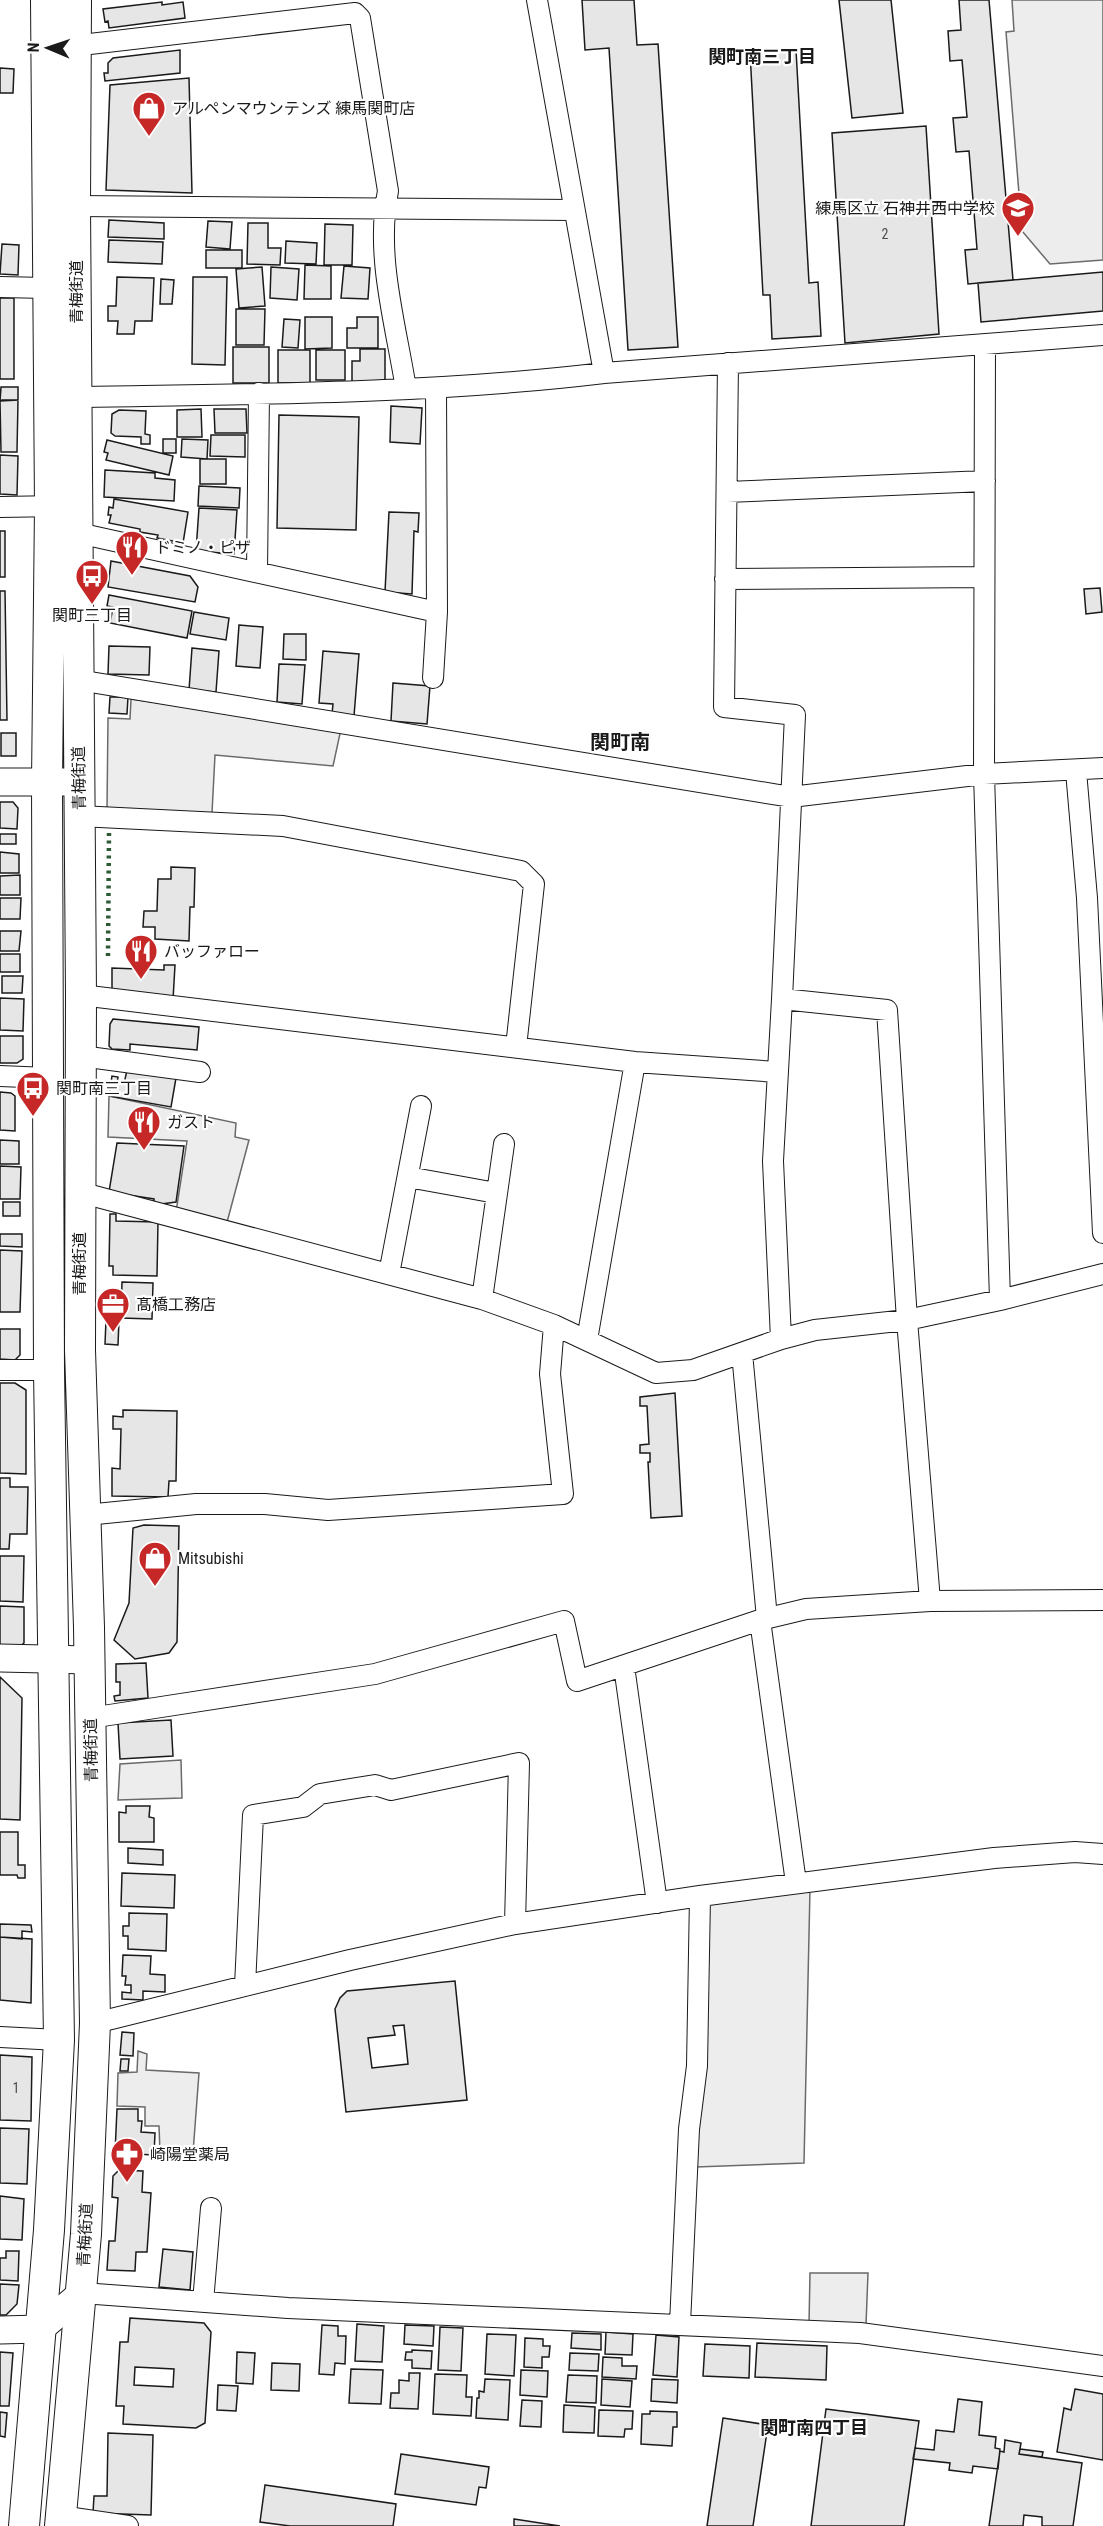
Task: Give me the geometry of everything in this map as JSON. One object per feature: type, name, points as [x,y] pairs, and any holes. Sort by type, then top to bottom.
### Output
[{"type":"main road","name":"青梅街道","points":[[46,0],[47,288],[68,515],[78,680],[81,995],[80,1350],[86,1515],[95,2023],[82,2294],[60,2521]]},
{"type":"main road","name":"青梅街道","points":[[24,2526],[54,2159],[59,2040],[49,1371],[47,782],[76,397],[76,0]]},
{"type":"street","points":[[537,0],[604,373]]},
{"type":"street","points":[[46,48],[76,47],[355,13],[360,18],[388,190],[384,209],[384,261],[406,389]]},
{"type":"street","points":[[75,206],[574,210]]},
{"type":"street","points":[[0,287],[47,288]]},
{"type":"street","points":[[76,397],[436,389],[531,382],[604,373],[1103,335]]},
{"type":"street","points":[[985,345],[984,774],[1000,1300]]},
{"type":"street","points":[[728,363],[724,707],[795,715],[773,1161],[781,1339]]},
{"type":"street","points":[[433,678],[437,612],[436,389]]},
{"type":"street","points":[[257,572],[259,393]]},
{"type":"street","points":[[728,492],[985,481]]},
{"type":"street","points":[[0,507],[68,515],[257,572],[437,612]]},
{"type":"street","points":[[725,579],[984,577]]},
{"type":"street","points":[[78,680],[791,797],[984,774],[1103,768]]},
{"type":"street","points":[[1076,771],[1095,897],[1103,1233]]},
{"type":"street","points":[[0,782],[78,782]]},
{"type":"street","points":[[79,816],[283,826],[521,871],[534,884],[516,1047]]},
{"type":"street","points":[[81,995],[635,1062],[777,1072]]},
{"type":"street","points":[[782,999],[887,1010],[907,1320],[930,1601]]},
{"type":"street","points":[[81,1056],[200,1072]]},
{"type":"street","points":[[587,1340],[635,1062]]},
{"type":"street","points":[[0,1076],[48,1078]]},
{"type":"street","points":[[389,1274],[421,1106]]},
{"type":"street","points":[[482,1299],[504,1144]]},
{"type":"street","points":[[408,1178],[496,1193]]},
{"type":"street","points":[[79,1192],[482,1299],[554,1325],[656,1373],[693,1370],[781,1339],[814,1330],[907,1320],[1103,1274]]},
{"type":"street","points":[[86,1515],[196,1504],[265,1504],[328,1510],[563,1494],[550,1374],[554,1325]]},
{"type":"street","points":[[742,1353],[764,1619],[796,1883]]},
{"type":"street","points":[[0,1370],[49,1371]]},
{"type":"street","points":[[90,1718],[375,1674],[564,1621],[577,1681],[764,1619],[806,1609],[930,1601],[1103,1600]]},
{"type":"street","points":[[0,1658],[89,1660]]},
{"type":"street","points":[[624,1666],[657,1903]]},
{"type":"street","points":[[245,1986],[252,1815],[303,1808],[320,1794],[375,1785],[391,1790],[519,1763],[515,1924]]},
{"type":"street","points":[[95,2023],[515,1924],[700,1896],[994,1858],[1075,1852],[1103,1854]]},
{"type":"street","points":[[680,2324],[689,2129],[697,2066],[700,1896]]},
{"type":"street","points":[[0,2037],[59,2040]]},
{"type":"street","points":[[203,2302],[211,2208]]},
{"type":"street","points":[[0,2330],[40,2329],[82,2294],[288,2308],[860,2333],[1103,2366]]},
{"type":"street","points":[[60,2521],[128,2526]]},
{"type":"shaded area","points":[[1012,0],[1103,0],[1103,260],[1050,264],[1022,231],[1006,32],[1014,31]]},
{"type":"shaded area","points":[[131,699],[341,729],[333,766],[215,755],[212,813],[107,809],[108,718],[130,719]]},
{"type":"shaded area","points":[[109,1096],[236,1123],[235,1137],[249,1140],[226,1226],[176,1212],[187,1141],[108,1137]]},
{"type":"shaded area","points":[[181,1760],[182,1798],[118,1800],[120,1764]]},
{"type":"shaded area","points":[[810,1889],[804,2163],[696,2167],[707,1903]]},
{"type":"shaded area","points":[[138,2051],[147,2054],[146,2070],[199,2073],[193,2153],[160,2152],[159,2126],[145,2126],[145,2107],[117,2106],[118,2073],[137,2072]]},
{"type":"shaded area","points":[[810,2273],[868,2273],[866,2325],[809,2324]]},
{"type":"building","points":[[582,0],[634,0],[637,45],[658,44],[678,347],[628,350],[609,48],[585,50]]},
{"type":"building","points":[[839,0],[891,0],[903,113],[852,118]]},
{"type":"building","points":[[959,0],[989,0],[1013,280],[968,284],[965,250],[977,249],[969,151],[956,152],[953,118],[967,117],[962,60],[950,61],[948,31],[961,30]]},
{"type":"building","points":[[162,2],[162,5],[183,2],[185,18],[109,28],[108,21],[105,22],[103,9]]},
{"type":"building","points":[[180,50],[180,73],[105,81],[104,73],[108,73],[108,63],[113,58]]},
{"type":"building","points":[[796,50],[809,283],[818,282],[821,336],[772,339],[770,295],[763,295],[750,52]]},
{"type":"building","points":[[0,68],[14,69],[13,93],[0,93]]},
{"type":"building","points":[[189,78],[192,193],[106,190],[110,85]]},
{"type":"building","points":[[926,126],[939,334],[845,343],[832,133]]},
{"type":"building","points":[[109,220],[164,223],[164,239],[108,237]]},
{"type":"building","points":[[208,221],[232,222],[230,249],[206,247]]},
{"type":"building","points":[[248,223],[268,223],[268,248],[281,248],[280,265],[247,264]]},
{"type":"building","points":[[325,224],[353,225],[352,265],[324,265]]},
{"type":"building","points":[[109,240],[163,242],[162,264],[108,262]]},
{"type":"building","points":[[286,241],[317,243],[316,264],[285,263]]},
{"type":"building","points":[[2,244],[19,245],[18,275],[0,274]]},
{"type":"building","points":[[206,250],[242,250],[242,268],[206,268]]},
{"type":"building","points":[[305,265],[331,266],[331,299],[304,299]]},
{"type":"building","points":[[344,266],[370,268],[368,299],[341,298]]},
{"type":"building","points":[[262,267],[265,306],[239,308],[236,269]]},
{"type":"building","points":[[271,267],[299,269],[297,300],[270,298]]},
{"type":"building","points":[[1103,272],[1103,311],[981,322],[978,283]]},
{"type":"building","points":[[117,277],[154,278],[152,321],[135,321],[134,334],[117,334],[118,321],[108,321],[108,306],[116,306]]},
{"type":"building","points":[[193,277],[227,277],[225,365],[192,364]]},
{"type":"building","points":[[161,279],[174,280],[172,304],[160,304]]},
{"type":"building","points":[[0,298],[14,298],[14,379],[0,379]]},
{"type":"building","points":[[236,309],[265,309],[264,345],[236,345]]},
{"type":"building","points":[[305,317],[332,317],[332,348],[305,349]]},
{"type":"building","points":[[357,317],[378,317],[378,348],[347,348],[347,328],[357,328]]},
{"type":"building","points":[[284,319],[300,320],[298,348],[282,347]]},
{"type":"building","points":[[233,347],[269,347],[269,383],[233,383]]},
{"type":"building","points":[[360,349],[385,349],[385,383],[352,383],[352,361],[360,361]]},
{"type":"building","points":[[278,350],[310,350],[310,383],[278,383]]},
{"type":"building","points":[[316,350],[345,350],[345,380],[316,380]]},
{"type":"building","points":[[1,387],[18,387],[18,400],[0,401]]},
{"type":"building","points":[[18,400],[17,452],[1,452],[0,401]]},
{"type":"building","points":[[391,406],[422,408],[420,444],[390,442]]},
{"type":"building","points":[[201,409],[202,437],[177,437],[177,410]]},
{"type":"building","points":[[214,409],[246,409],[247,433],[215,433]]},
{"type":"building","points":[[119,410],[146,411],[145,434],[150,435],[150,444],[141,444],[141,437],[115,436],[111,433],[112,414]]},
{"type":"building","points":[[279,415],[359,417],[356,530],[277,528]]},
{"type":"building","points":[[211,435],[245,435],[245,457],[210,456]]},
{"type":"building","points":[[163,439],[176,439],[176,453],[163,453]]},
{"type":"building","points":[[182,439],[208,440],[207,459],[181,457]]},
{"type":"building","points":[[107,440],[173,456],[169,475],[106,460],[108,453],[104,452]]},
{"type":"building","points":[[0,455],[18,456],[17,495],[0,494]]},
{"type":"building","points":[[200,459],[226,459],[226,484],[200,484]]},
{"type":"building","points":[[105,470],[155,473],[155,478],[175,480],[174,501],[104,497]]},
{"type":"building","points":[[199,486],[240,488],[239,508],[198,506]]},
{"type":"building","points":[[114,499],[188,512],[183,543],[157,538],[158,535],[140,532],[140,529],[109,523],[111,515],[108,515],[109,507],[113,508]]},
{"type":"building","points":[[199,508],[237,510],[234,554],[196,551]]},
{"type":"building","points":[[389,512],[419,513],[418,532],[414,531],[412,594],[385,592]]},
{"type":"building","points":[[0,531],[5,531],[5,577],[0,577]]},
{"type":"building","points":[[111,561],[190,576],[198,587],[195,602],[108,587]]},
{"type":"building","points":[[1100,588],[1102,612],[1086,614],[1084,589]]},
{"type":"building","points":[[0,591],[5,591],[7,720],[0,720]]},
{"type":"building","points":[[109,595],[192,611],[187,638],[110,623],[113,607],[107,606]]},
{"type":"building","points":[[194,612],[229,618],[226,640],[190,634]]},
{"type":"building","points":[[239,625],[263,627],[260,668],[236,666]]},
{"type":"building","points":[[284,634],[306,634],[306,660],[283,659]]},
{"type":"building","points":[[109,646],[150,647],[149,675],[108,674]]},
{"type":"building","points":[[192,648],[219,651],[216,692],[189,690]]},
{"type":"building","points":[[323,651],[359,654],[354,716],[332,714],[333,704],[319,703]]},
{"type":"building","points":[[279,664],[305,665],[302,704],[277,702]]},
{"type":"building","points":[[393,683],[430,686],[427,724],[391,721]]},
{"type":"building","points":[[110,697],[128,697],[127,714],[109,713]]},
{"type":"building","points":[[1,733],[16,733],[16,756],[1,756]]},
{"type":"building","points":[[0,802],[13,802],[18,808],[17,829],[0,828]]},
{"type":"building","points":[[0,834],[16,834],[16,844],[0,844]]},
{"type":"building","points":[[0,852],[19,854],[19,873],[0,873]]},
{"type":"building","points":[[171,867],[195,868],[194,907],[190,907],[189,941],[155,939],[155,927],[143,927],[144,911],[157,911],[158,879],[171,879]]},
{"type":"building","points":[[20,875],[20,895],[0,895],[0,876]]},
{"type":"building","points":[[0,898],[21,898],[20,919],[0,919]]},
{"type":"building","points":[[0,931],[21,931],[19,951],[0,951]]},
{"type":"building","points":[[0,954],[20,954],[20,972],[0,972]]},
{"type":"building","points":[[164,965],[175,965],[173,1000],[112,992],[112,968],[164,970]]},
{"type":"building","points":[[2,976],[23,976],[22,993],[2,993]]},
{"type":"building","points":[[0,998],[24,999],[23,1031],[0,1030]]},
{"type":"building","points":[[113,1019],[199,1027],[197,1050],[130,1044],[130,1050],[112,1049],[109,1046],[110,1024]]},
{"type":"building","points":[[0,1036],[23,1036],[23,1059],[17,1063],[0,1063]]},
{"type":"building","points":[[127,1070],[176,1078],[171,1107],[109,1096],[112,1076],[118,1077],[117,1083],[124,1084]]},
{"type":"building","points":[[0,1092],[11,1093],[15,1096],[15,1131],[0,1130]]},
{"type":"building","points":[[0,1140],[19,1141],[19,1164],[0,1164]]},
{"type":"building","points":[[117,1143],[184,1146],[176,1202],[154,1205],[154,1199],[109,1192]]},
{"type":"building","points":[[0,1166],[21,1167],[20,1199],[0,1199]]},
{"type":"building","points":[[3,1202],[20,1202],[20,1216],[3,1216]]},
{"type":"building","points":[[110,1214],[116,1214],[116,1221],[158,1222],[157,1276],[113,1275],[113,1266],[109,1266]]},
{"type":"building","points":[[0,1234],[22,1234],[22,1247],[0,1246]]},
{"type":"building","points":[[0,1250],[22,1251],[20,1312],[0,1312]]},
{"type":"building","points":[[122,1282],[153,1283],[152,1319],[121,1318]]},
{"type":"building","points":[[106,1320],[119,1320],[118,1345],[105,1344]]},
{"type":"building","points":[[0,1329],[20,1329],[20,1355],[15,1360],[0,1359]]},
{"type":"building","points":[[0,1383],[15,1383],[26,1390],[26,1474],[0,1473]]},
{"type":"building","points":[[675,1393],[682,1516],[651,1518],[648,1462],[650,1462],[650,1453],[640,1453],[640,1445],[649,1444],[647,1406],[640,1406],[640,1397]]},
{"type":"building","points":[[123,1410],[177,1411],[176,1481],[169,1481],[168,1497],[112,1496],[112,1468],[120,1469],[121,1429],[113,1429],[113,1416],[123,1417]]},
{"type":"building","points":[[0,1478],[10,1478],[10,1487],[28,1487],[27,1534],[10,1534],[9,1549],[0,1549]]},
{"type":"building","points":[[144,1525],[179,1526],[177,1642],[169,1653],[135,1659],[114,1640],[129,1603],[133,1528]]},
{"type":"building","points":[[0,1556],[24,1556],[23,1602],[0,1601]]},
{"type":"building","points":[[0,1606],[24,1607],[24,1643],[19,1647],[0,1648]]},
{"type":"building","points":[[146,1663],[148,1698],[115,1701],[114,1696],[120,1695],[120,1682],[116,1682],[116,1664]]},
{"type":"building","points":[[0,1677],[22,1698],[20,1820],[0,1819]]},
{"type":"building","points":[[171,1720],[173,1756],[120,1759],[118,1723]]},
{"type":"building","points":[[126,1806],[150,1806],[149,1817],[154,1818],[154,1842],[119,1842],[119,1812],[126,1813]]},
{"type":"building","points":[[0,1832],[18,1832],[18,1865],[25,1865],[25,1878],[18,1878],[17,1875],[0,1875]]},
{"type":"building","points":[[128,1848],[163,1850],[163,1865],[128,1863]]},
{"type":"building","points":[[122,1873],[175,1875],[174,1908],[121,1906]]},
{"type":"building","points":[[129,1913],[167,1914],[166,1951],[128,1949],[128,1936],[123,1936],[123,1926],[129,1926]]},
{"type":"building","points":[[0,1924],[31,1925],[32,1932],[22,1931],[22,1939],[0,1937]]},
{"type":"building","points":[[0,1937],[32,1939],[31,2003],[0,2000]]},
{"type":"building","points":[[123,1955],[151,1956],[150,1974],[165,1975],[165,1992],[143,1991],[143,2000],[122,1999],[122,1992],[131,1993],[131,1985],[125,1985],[126,1976],[122,1976]]},
{"type":"building","points":[[455,1981],[467,2100],[346,2112],[335,2009],[340,1998],[347,1991]],"holes":[[[404,2025],[408,2064],[372,2068],[368,2038],[395,2035],[393,2026]]]},
{"type":"building","points":[[122,2032],[134,2033],[133,2056],[120,2055]]},
{"type":"building","points":[[0,2055],[32,2057],[31,2121],[0,2120]]},
{"type":"building","points":[[121,2059],[129,2059],[128,2071],[120,2071]]},
{"type":"building","points":[[117,2109],[138,2109],[138,2121],[142,2121],[141,2132],[155,2133],[154,2155],[115,2153]]},
{"type":"building","points":[[0,2128],[29,2129],[27,2184],[0,2183]]},
{"type":"building","points":[[119,2170],[143,2171],[142,2192],[151,2193],[147,2252],[136,2252],[135,2271],[107,2270],[109,2241],[115,2241],[118,2198],[112,2197],[113,2176]]},
{"type":"building","points":[[0,2196],[24,2199],[22,2240],[0,2239]]},
{"type":"building","points":[[163,2249],[193,2252],[190,2290],[159,2287]]},
{"type":"building","points":[[6,2251],[19,2251],[18,2281],[0,2280],[0,2258],[6,2258]]},
{"type":"building","points":[[0,2284],[19,2285],[17,2304],[6,2315],[0,2315]]},
{"type":"building","points":[[130,2318],[204,2323],[211,2332],[205,2423],[196,2428],[123,2424],[124,2406],[116,2406],[120,2342],[128,2342]],"holes":[[[135,2367],[174,2369],[173,2387],[134,2385]]]},
{"type":"building","points":[[357,2324],[384,2326],[382,2362],[355,2361]]},
{"type":"building","points":[[322,2325],[338,2326],[338,2336],[346,2336],[345,2364],[335,2363],[334,2375],[319,2374]]},
{"type":"building","points":[[405,2325],[434,2326],[433,2346],[404,2344]]},
{"type":"building","points":[[440,2327],[463,2328],[461,2371],[438,2370]]},
{"type":"building","points":[[606,2332],[633,2334],[632,2355],[605,2354]]},
{"type":"building","points":[[572,2333],[601,2334],[601,2350],[571,2348]]},
{"type":"building","points":[[487,2334],[516,2335],[514,2376],[485,2374]]},
{"type":"building","points":[[656,2335],[679,2337],[677,2377],[653,2375]]},
{"type":"building","points":[[525,2338],[543,2339],[543,2346],[550,2346],[549,2357],[542,2357],[542,2368],[524,2367]]},
{"type":"building","points":[[757,2343],[827,2346],[826,2380],[755,2377]]},
{"type":"building","points":[[705,2344],[750,2346],[749,2378],[703,2376]]},
{"type":"building","points":[[412,2350],[432,2351],[431,2369],[412,2368],[412,2360],[405,2360],[406,2352],[412,2352]]},
{"type":"building","points":[[0,2352],[13,2353],[9,2406],[0,2406]]},
{"type":"building","points":[[237,2352],[255,2353],[253,2384],[236,2383]]},
{"type":"building","points":[[570,2353],[599,2354],[598,2371],[569,2370]]},
{"type":"building","points":[[603,2357],[622,2358],[622,2366],[637,2366],[636,2379],[602,2377]]},
{"type":"building","points":[[272,2363],[300,2364],[299,2391],[271,2390]]},
{"type":"building","points":[[351,2369],[383,2370],[381,2404],[349,2403]]},
{"type":"building","points":[[521,2370],[548,2371],[547,2397],[520,2395]]},
{"type":"building","points":[[409,2373],[420,2373],[418,2409],[390,2408],[391,2393],[399,2393],[399,2380],[409,2381]]},
{"type":"building","points":[[435,2374],[467,2375],[466,2397],[472,2397],[471,2416],[433,2414]]},
{"type":"building","points":[[568,2375],[597,2376],[596,2403],[566,2402]]},
{"type":"building","points":[[485,2379],[510,2380],[508,2420],[476,2418],[477,2398],[479,2398],[479,2391],[484,2392]]},
{"type":"building","points":[[602,2379],[632,2381],[630,2407],[601,2405]]},
{"type":"building","points":[[652,2379],[678,2380],[677,2403],[651,2401]]},
{"type":"building","points":[[218,2385],[238,2386],[236,2411],[217,2410]]},
{"type":"building","points":[[1075,2389],[1103,2394],[1103,2460],[1057,2452],[1064,2408],[1071,2410]]},
{"type":"building","points":[[958,2399],[982,2402],[979,2435],[996,2437],[995,2448],[1000,2449],[998,2469],[973,2466],[972,2473],[949,2470],[950,2463],[913,2459],[915,2448],[934,2450],[936,2430],[954,2432]]},
{"type":"building","points":[[522,2400],[542,2401],[541,2427],[520,2426]]},
{"type":"building","points":[[564,2405],[595,2407],[594,2433],[563,2432]]},
{"type":"building","points":[[826,2409],[919,2421],[904,2526],[811,2526]]},
{"type":"building","points":[[599,2410],[633,2411],[632,2429],[625,2429],[624,2437],[598,2436]]},
{"type":"building","points":[[650,2411],[677,2412],[677,2427],[673,2427],[672,2446],[641,2444],[642,2414],[650,2414]]},
{"type":"building","points":[[0,2412],[7,2413],[5,2437],[0,2436]]},
{"type":"building","points":[[723,2418],[768,2425],[753,2526],[707,2526]]},
{"type":"building","points":[[108,2433],[153,2435],[151,2515],[93,2513],[94,2496],[107,2496]]},
{"type":"building","points":[[1005,2440],[1021,2443],[1019,2454],[1082,2463],[1073,2526],[1042,2526],[1042,2517],[1024,2515],[1023,2526],[989,2526],[1000,2451],[1004,2452]]},
{"type":"building","points":[[1020,2449],[1043,2452],[1042,2457],[1019,2454]]},
{"type":"building","points":[[401,2454],[489,2467],[486,2488],[479,2487],[476,2505],[395,2494]]},
{"type":"building","points":[[265,2485],[396,2504],[393,2526],[290,2526],[260,2522]]},
{"type":"building","points":[[514,2519],[560,2526],[514,2526]]},
{"type":"hedge","points":[[108,956],[109,832]]},
{"type":"place","name":"アルペンマウンテンズ 練馬関町店","points":[[149,137]]},
{"type":"place","name":"練馬区立 石神井西中学校","points":[[1018,237]]},
{"type":"place","name":"ドミノ・ピザ","points":[[132,576]]},
{"type":"place","name":"関町三丁目","points":[[92,605]]},
{"type":"place","name":"バッファロー","points":[[141,980]]},
{"type":"place","name":"関町南三丁目","points":[[33,1117]]},
{"type":"place","name":"ガスト","points":[[144,1151]]},
{"type":"place","name":"髙橋工務店","points":[[113,1333]]},
{"type":"place","name":"Mitsubishi","points":[[155,1587]]},
{"type":"place","name":"崎陽堂薬局","points":[[127,2183]]},
{"type":"district","name":"関町南三丁目","points":[[762,56]]},
{"type":"district","name":"関町南","points":[[620,742]]},
{"type":"district","name":"関町南四丁目","points":[[814,2427]]}]
